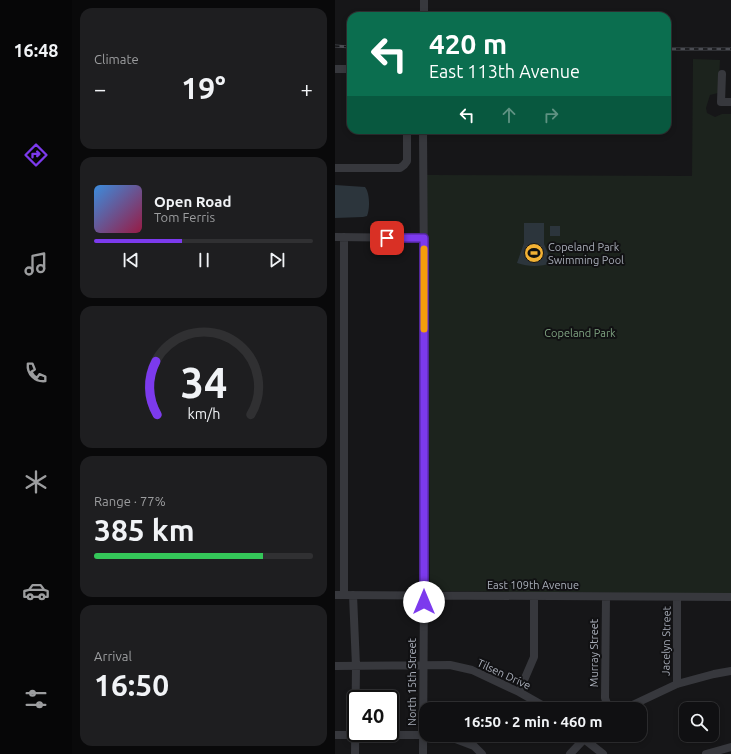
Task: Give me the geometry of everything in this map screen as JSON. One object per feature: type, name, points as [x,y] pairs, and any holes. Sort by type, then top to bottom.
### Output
[{"type":"street","points":[[423,0],[423,12]]},
{"type":"street","points":[[335,69],[347,69]]},
{"type":"street","points":[[722,74],[721,102],[731,102]]},
{"type":"street","points":[[335,168],[400,168],[407,161],[407,134]]},
{"type":"street","name":"North 15th Street","points":[[423,134],[424,702]]},
{"type":"street","points":[[335,237],[424,238]]},
{"type":"street","points":[[344,237],[348,596],[356,666],[356,690]]},
{"type":"street","name":"East 109th Avenue","points":[[335,595],[677,598],[731,597]]},
{"type":"street","points":[[519,692],[534,657],[534,596]]},
{"type":"street","name":"Murray Street","points":[[606,597],[605,698],[606,702]]},
{"type":"street","name":"Jacelyn Street","points":[[677,598],[677,684]]},
{"type":"street","name":"Tilsen Drive","points":[[335,666],[450,665],[472,670],[537,702]]},
{"type":"street","points":[[639,702],[677,684],[731,671]]},
{"type":"street","points":[[335,735],[347,735]]},
{"type":"street","points":[[399,735],[419,735]]},
{"type":"street","points":[[355,754],[356,742]]},
{"type":"street","name":"North 15th Street","points":[[423,754],[424,742]]},
{"type":"street","points":[[464,742],[474,746],[482,754]]},
{"type":"street","points":[[570,754],[579,742]]},
{"type":"street","points":[[590,742],[603,754]]},
{"type":"street","points":[[707,754],[731,747]]},
{"type":"green space","name":"Copeland Park","points":[[693,59],[720,60],[718,93],[710,95],[706,108],[707,113],[715,117],[722,114],[731,114],[731,594],[430,591],[427,175],[692,176]]},
{"type":"shaded area","points":[[335,185],[365,187],[368,193],[369,201],[367,216],[335,218]]},
{"type":"shaded area","name":"Copeland Park Swimming Pool","points":[[524,223],[544,223],[544,244],[552,263],[535,266],[517,263],[524,243]]},
{"type":"shaded area","points":[[550,226],[560,226],[560,236],[550,236]]},
{"type":"railway","points":[[335,46],[347,47]]},
{"type":"railway","points":[[671,49],[731,49]]},
{"type":"slow traffic","points":[[424,249],[424,329]]},
{"type":"place","name":"Copeland Park Swimming Pool","points":[[534,253]]},
{"type":"route","points":[[387,238],[424,238],[424,602]]}]
